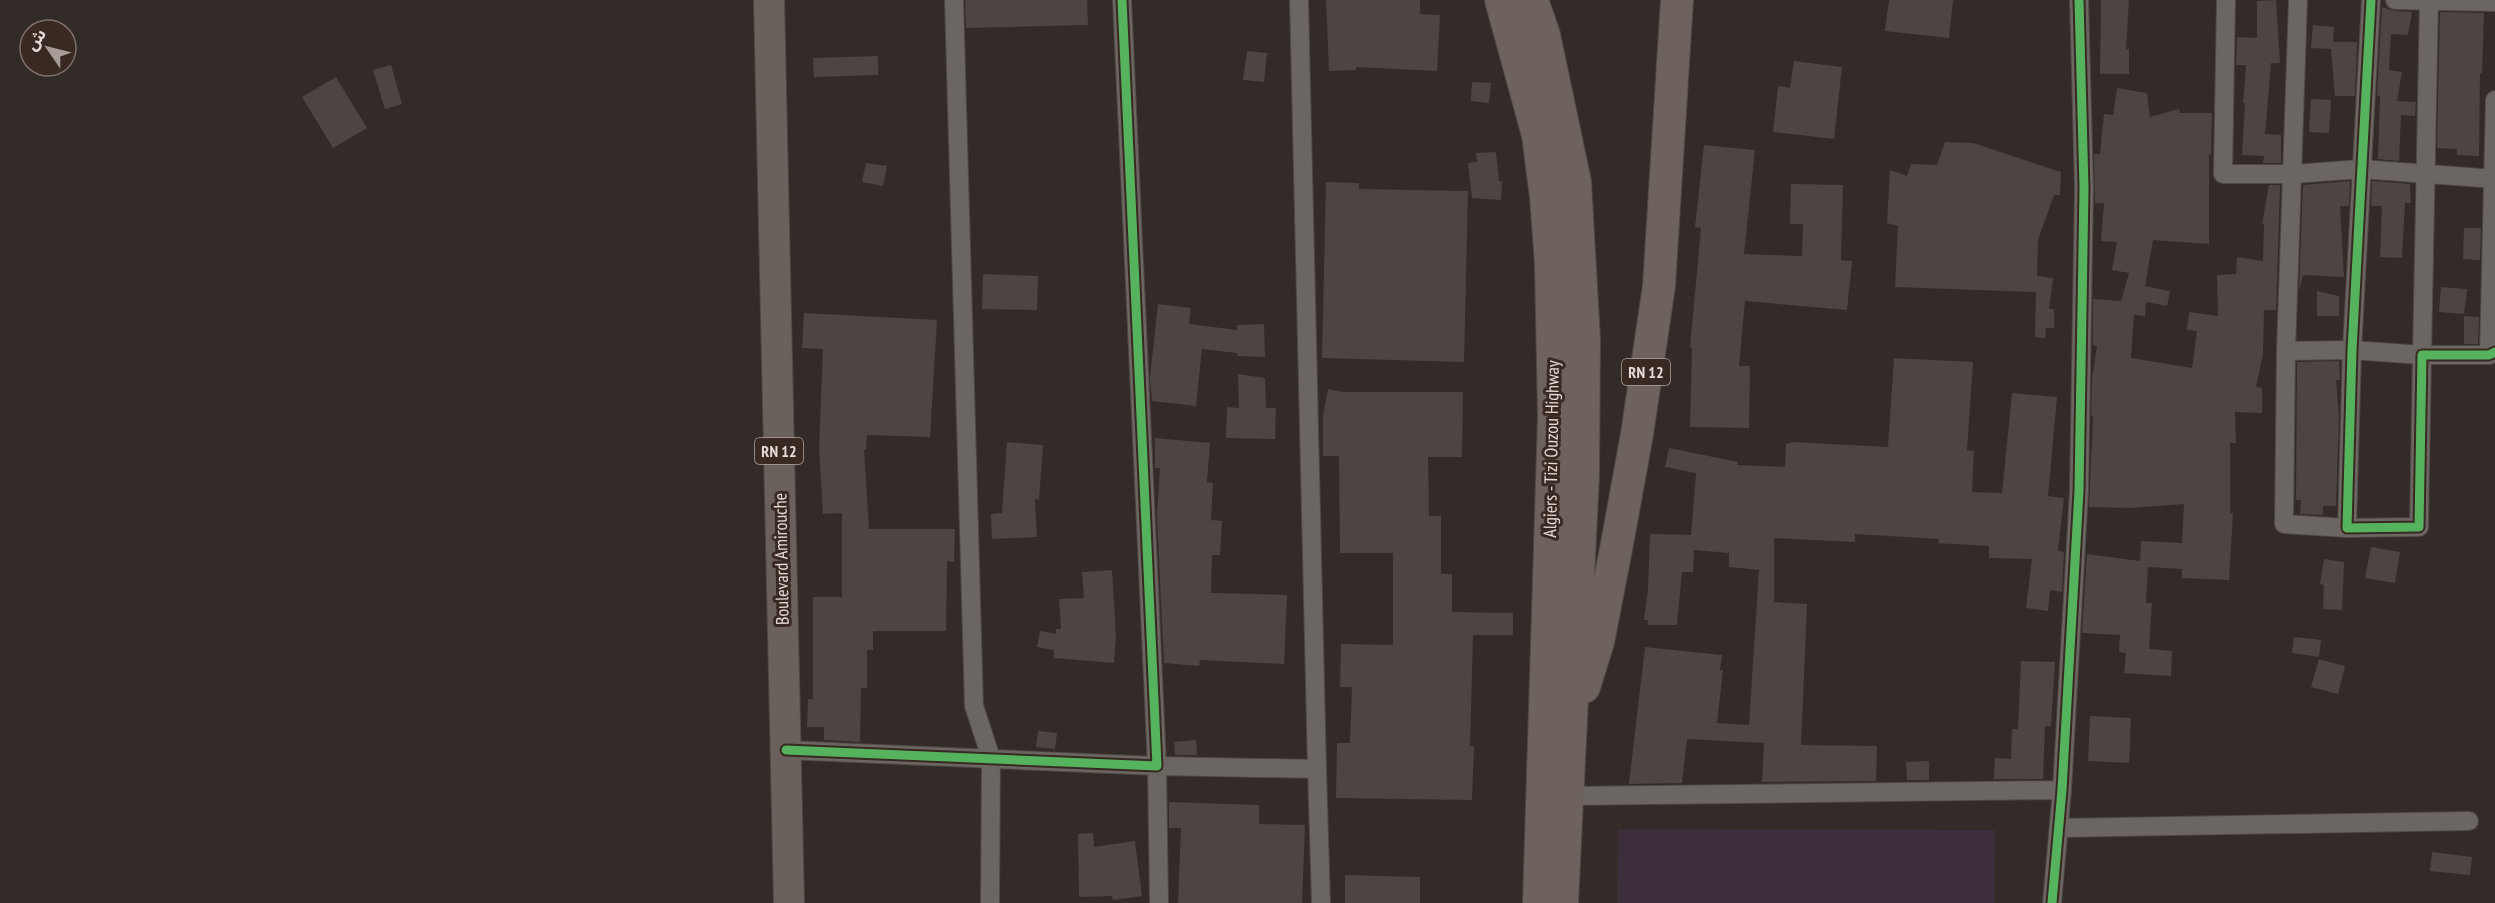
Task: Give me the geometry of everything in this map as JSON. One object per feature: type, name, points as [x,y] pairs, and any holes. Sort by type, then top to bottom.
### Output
[{"type":"highway","name":"Algiers - Tizi Ouzou Highway","points":[[1501,0],[1538,135],[1551,264],[1554,417],[1539,903]]},
{"type":"highway","name":"Algiers - Tizi Ouzou Highway","points":[[1532,0],[1544,35],[1575,182],[1584,339],[1583,475],[1562,903]]},
{"type":"highway","name":"RN 12","points":[[1570,736],[1598,642],[1637,434],[1659,286],[1677,0]]},
{"type":"main road","name":"Boulevard Amirouche","points":[[769,0],[789,903]]},
{"type":"street","points":[[954,0],[974,706],[991,759],[990,903]]},
{"type":"street","points":[[1122,0],[1157,766],[1159,903]]},
{"type":"street","points":[[1299,0],[1321,903]]},
{"type":"street","points":[[2052,903],[2062,790],[2079,491],[2084,188],[2079,0]]},
{"type":"street","points":[[2226,0],[2223,174],[2294,174],[2361,169],[2494,179]]},
{"type":"street","points":[[2298,0],[2294,174],[2286,351],[2284,524],[2347,528],[2419,527],[2428,1]]},
{"type":"street","points":[[2347,528],[2352,350],[2371,0]]},
{"type":"street","points":[[2395,0],[2495,2]]},
{"type":"street","points":[[2286,351],[2352,350],[2422,355],[2492,353],[2495,100]]},
{"type":"street","points":[[786,750],[1157,766],[1317,769]]},
{"type":"street","points":[[1567,796],[2062,790]]},
{"type":"street","points":[[2059,828],[2469,821]]},
{"type":"shaded area","points":[[1618,829],[1995,830],[1994,903],[1617,903]]},
{"type":"building","points":[[965,0],[1087,0],[1088,25],[966,28]]},
{"type":"building","points":[[1326,0],[1420,0],[1420,14],[1440,15],[1437,71],[1356,67],[1356,70],[1329,71]]},
{"type":"building","points":[[1889,0],[1953,0],[1949,38],[1885,31]]},
{"type":"building","points":[[2101,0],[2129,0],[2126,49],[2129,49],[2129,74],[2100,74]]},
{"type":"building","points":[[2276,0],[2280,63],[2271,63],[2265,134],[2281,135],[2281,163],[2263,163],[2264,156],[2242,155],[2246,65],[2236,65],[2237,37],[2257,38],[2257,1]]},
{"type":"building","points":[[2382,7],[2395,11],[2412,12],[2408,35],[2391,34],[2389,70],[2402,72],[2397,101],[2416,102],[2415,116],[2401,115],[2399,161],[2378,159],[2380,95],[2377,96]]},
{"type":"building","points":[[2440,12],[2484,13],[2482,73],[2480,73],[2479,156],[2457,155],[2457,149],[2437,148]]},
{"type":"building","points":[[2313,25],[2334,27],[2333,42],[2357,42],[2355,96],[2335,96],[2331,49],[2311,48]]},
{"type":"building","points":[[1247,51],[1267,53],[1264,82],[1243,80]]},
{"type":"building","points":[[878,56],[878,75],[814,77],[813,58]]},
{"type":"building","points":[[1794,61],[1842,67],[1834,139],[1773,132],[1778,86],[1790,88]]},
{"type":"building","points":[[391,65],[402,104],[385,109],[373,70]]},
{"type":"building","points":[[336,77],[367,128],[333,148],[302,97]]},
{"type":"building","points":[[1472,82],[1491,83],[1489,103],[1471,101]]},
{"type":"building","points":[[2117,88],[2147,93],[2150,117],[2179,109],[2180,113],[2212,113],[2211,154],[2209,154],[2209,244],[2153,240],[2145,286],[2170,291],[2167,306],[2146,302],[2145,316],[2134,315],[2131,358],[2192,368],[2197,331],[2187,330],[2189,312],[2218,316],[2217,275],[2236,274],[2237,257],[2263,261],[2264,224],[2262,224],[2269,185],[2280,185],[2276,310],[2264,310],[2263,354],[2256,387],[2262,388],[2262,413],[2235,412],[2236,443],[2230,443],[2230,513],[2233,513],[2229,580],[2182,578],[2182,569],[2148,567],[2146,603],[2152,603],[2149,649],[2172,651],[2171,676],[2124,673],[2126,653],[2119,652],[2120,635],[2082,633],[2087,554],[2140,561],[2141,541],[2182,543],[2184,504],[2130,508],[2089,507],[2093,417],[2091,416],[2092,379],[2097,346],[2093,345],[2093,299],[2121,301],[2129,273],[2112,270],[2117,242],[2101,241],[2104,203],[2095,203],[2094,154],[2100,154],[2104,114],[2113,115]]},
{"type":"building","points":[[2311,99],[2331,100],[2329,133],[2309,132]]},
{"type":"building","points":[[1945,142],[1973,143],[2061,172],[2060,195],[2054,195],[2038,240],[2037,276],[2053,278],[2049,309],[2054,309],[2054,328],[2046,328],[2045,338],[2035,337],[2036,292],[1895,287],[1898,226],[1887,223],[1890,170],[1907,176],[1911,164],[1937,165]]},
{"type":"building","points":[[1704,145],[1755,150],[1744,254],[1802,256],[1803,224],[1790,224],[1791,184],[1843,185],[1841,260],[1852,261],[1847,310],[1745,301],[1739,366],[1750,366],[1749,428],[1690,427],[1692,348],[1690,347],[1701,228],[1695,227]]},
{"type":"building","points":[[1496,152],[1499,181],[1502,181],[1501,200],[1472,198],[1468,163],[1477,162],[1476,153]]},
{"type":"building","points":[[866,163],[887,166],[883,186],[862,182]]},
{"type":"building","points":[[2350,181],[2349,206],[2340,206],[2344,277],[2303,275],[2299,291],[2303,185]]},
{"type":"building","points":[[2372,181],[2410,184],[2411,203],[2405,203],[2402,258],[2380,257],[2382,206],[2371,206]]},
{"type":"building","points":[[1326,182],[1359,183],[1359,189],[1468,191],[1464,362],[1322,358]]},
{"type":"building","points":[[2464,228],[2481,228],[2480,260],[2463,259]]},
{"type":"building","points":[[983,274],[1038,276],[1037,310],[982,309]]},
{"type":"building","points":[[2441,287],[2467,289],[2464,314],[2439,312]]},
{"type":"building","points":[[2317,291],[2339,296],[2339,316],[2317,316]]},
{"type":"building","points":[[1158,304],[1191,308],[1189,324],[1237,330],[1237,325],[1264,324],[1265,357],[1238,356],[1237,353],[1202,349],[1196,406],[1152,401],[1150,377]]},
{"type":"building","points":[[804,313],[937,320],[930,437],[867,435],[866,450],[864,450],[869,529],[955,529],[954,562],[947,561],[946,631],[873,631],[873,650],[867,650],[867,688],[861,688],[860,742],[824,740],[824,727],[807,727],[808,699],[813,699],[813,597],[842,597],[842,513],[823,514],[819,448],[823,349],[802,348]]},
{"type":"building","points":[[2464,316],[2479,317],[2478,344],[2464,344]]},
{"type":"building","points":[[1894,358],[1973,362],[1967,450],[1974,451],[1972,492],[2002,493],[2012,393],[2057,397],[2048,496],[2064,498],[2058,551],[2064,552],[2062,592],[2050,590],[2048,611],[2026,608],[2032,559],[1989,558],[1989,546],[1938,543],[1939,539],[1855,534],[1855,542],[1774,538],[1774,602],[1807,604],[1801,745],[1877,746],[1876,781],[1762,782],[1764,743],[1687,739],[1682,783],[1629,784],[1645,647],[1722,655],[1720,670],[1723,670],[1717,723],[1749,725],[1759,570],[1729,567],[1729,553],[1694,550],[1693,572],[1682,572],[1677,625],[1648,625],[1648,620],[1644,620],[1648,589],[1650,534],[1691,535],[1696,473],[1665,467],[1669,448],[1738,462],[1737,465],[1785,467],[1786,444],[1792,442],[1888,447]]},
{"type":"building","points":[[2339,361],[2340,380],[2336,380],[2339,416],[2336,506],[2323,506],[2323,515],[2300,514],[2301,500],[2296,500],[2297,362]]},
{"type":"building","points":[[1238,374],[1265,378],[1266,408],[1276,408],[1275,439],[1226,438],[1227,407],[1239,408]]},
{"type":"building","points":[[1328,389],[1343,392],[1463,392],[1462,457],[1428,457],[1429,516],[1441,516],[1441,574],[1452,574],[1452,612],[1513,613],[1513,635],[1473,635],[1470,746],[1474,746],[1472,800],[1336,798],[1337,743],[1350,743],[1352,687],[1340,687],[1341,644],[1393,645],[1393,553],[1340,553],[1339,456],[1323,456],[1323,416]]},
{"type":"building","points":[[1155,438],[1210,443],[1207,482],[1213,483],[1211,520],[1222,521],[1220,555],[1212,555],[1211,593],[1287,595],[1284,664],[1200,660],[1199,666],[1164,663],[1157,517],[1160,468],[1155,468]]},
{"type":"building","points":[[1007,442],[1043,445],[1039,500],[1035,499],[1037,537],[992,539],[991,514],[1002,513]]},
{"type":"building","points":[[2371,547],[2400,552],[2395,583],[2365,578]]},
{"type":"building","points":[[2324,559],[2344,562],[2342,610],[2323,609],[2324,585],[2320,584]]},
{"type":"building","points":[[1112,570],[1116,637],[1114,663],[1054,658],[1054,650],[1037,647],[1040,631],[1056,634],[1056,629],[1061,629],[1059,599],[1084,598],[1082,572]]},
{"type":"building","points":[[2294,637],[2321,640],[2319,657],[2292,653]]},
{"type":"building","points":[[2319,659],[2345,666],[2338,694],[2311,687]]},
{"type":"building","points":[[2021,661],[2055,662],[2051,726],[2045,726],[2043,779],[1994,779],[1995,758],[2011,759],[2012,729],[2018,729]]},
{"type":"building","points":[[2090,716],[2131,718],[2129,763],[2088,761]]},
{"type":"building","points":[[1038,731],[1057,733],[1055,749],[1036,747]]},
{"type":"building","points":[[1196,740],[1197,755],[1175,755],[1174,742]]},
{"type":"building","points":[[1929,761],[1929,780],[1907,780],[1906,762]]},
{"type":"building","points":[[1169,802],[1259,805],[1259,824],[1305,825],[1302,903],[1178,903],[1181,828],[1169,828]]},
{"type":"building","points":[[1093,833],[1094,847],[1135,841],[1142,896],[1113,900],[1112,896],[1079,897],[1078,834]]},
{"type":"building","points":[[2432,852],[2472,857],[2470,875],[2430,871]]},
{"type":"building","points":[[1345,875],[1420,877],[1420,903],[1345,903]]},
{"type":"cycle path","points":[[786,750],[1157,766],[1122,0]]},
{"type":"cycle path","points":[[2052,903],[2062,790],[2079,491],[2084,188],[2079,0]]},
{"type":"cycle path","points":[[2371,0],[2352,350],[2347,528],[2419,527],[2422,355],[2489,355],[2495,352]]}]
